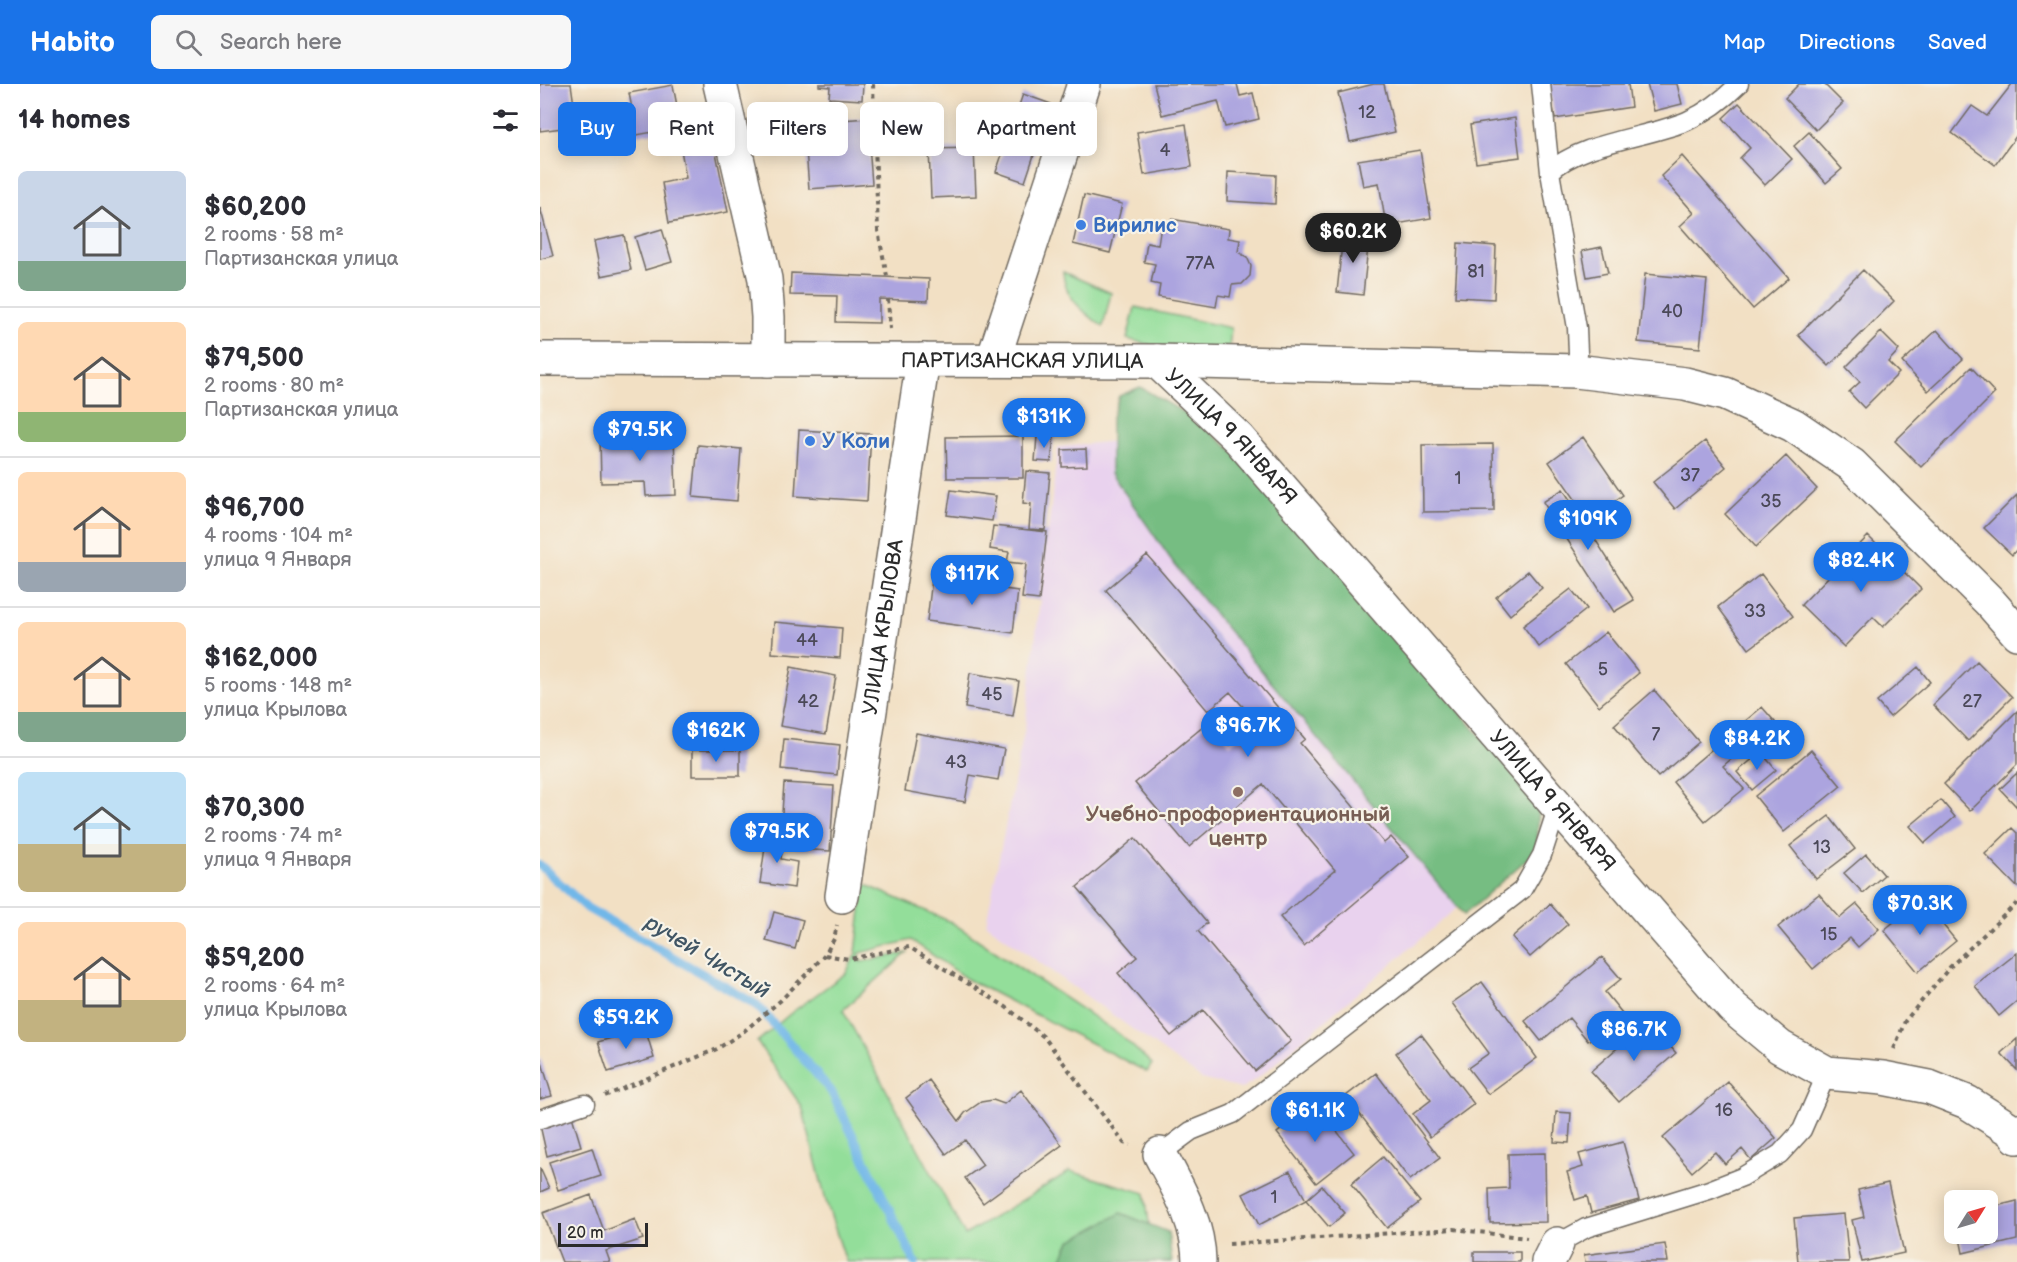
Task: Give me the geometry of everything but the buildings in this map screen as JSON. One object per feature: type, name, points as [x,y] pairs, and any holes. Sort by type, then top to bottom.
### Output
[{"type":"street","points":[[720,84],[765,279],[768,360]]},
{"type":"street","points":[[993,360],[1084,84]]},
{"type":"street","name":"ПАРТИЗАНСКАЯ УЛИЦА","points":[[540,359],[1157,361],[1576,371],[1685,384],[1725,394],[1793,425],[1852,465],[1989,601],[2017,633]]},
{"type":"street","name":"УЛИЦА КРЫЛОВА","points":[[842,896],[923,360]]},
{"type":"street","name":"УЛИЦА 9 ЯНВАРЯ","points":[[1157,361],[1239,439],[1732,1007],[1780,1047],[1827,1073],[1883,1078],[1929,1087],[1967,1102],[2013,1131],[2017,1137]]},
{"type":"street","points":[[1160,1154],[1184,1200],[1199,1254]]},
{"type":"lane","points":[[1541,84],[1550,172],[1577,328],[1576,371]]},
{"type":"lane","points":[[1550,172],[1581,154],[1686,122],[1712,107],[1739,84]]},
{"type":"lane","points":[[1160,1154],[1191,1131],[1233,1114],[1522,890],[1542,855],[1558,806]]},
{"type":"lane","points":[[1552,1253],[1586,1228],[1709,1190],[1734,1180],[1780,1154],[1802,1130],[1827,1073]]},
{"type":"lane","points":[[540,1119],[585,1104]]},
{"type":"path","points":[[873,84],[878,231],[887,276]]},
{"type":"path","points":[[585,1104],[717,1049],[743,1032],[780,1001],[825,955],[834,939],[842,896]]},
{"type":"path","points":[[1883,1078],[1905,1021],[1950,967],[2017,903]]},
{"type":"path","points":[[825,955],[849,959],[909,947],[1006,1007],[1044,1037],[1124,1143],[1160,1154]]},
{"type":"path","points":[[1199,1254],[1454,1229],[1513,1235],[1552,1253]]},
{"type":"shaded area","name":"Учебно-профориентационный центр","points":[[1154,437],[1519,855],[1259,1077],[1241,1089],[1202,1079],[986,924],[1025,727],[1058,447]]},
{"type":"green space","points":[[1063,272],[1111,293],[1103,327],[1076,304],[1067,289]]},
{"type":"green space","points":[[1135,307],[1231,328],[1229,349],[1158,347],[1127,339]]},
{"type":"green space","points":[[1140,387],[1193,418],[1239,456],[1539,804],[1537,850],[1464,915],[1179,571],[1111,473],[1111,420],[1119,396]]},
{"type":"green space","points":[[864,884],[951,922],[1119,1034],[1152,1064],[1147,1072],[967,979],[911,940],[860,953],[860,962],[907,953],[843,1010],[965,1235],[1070,1171],[1145,1193],[1154,1262],[846,1262],[826,1201],[802,1107],[757,1042],[791,1013],[846,973],[856,953]]},
{"type":"green space","points":[[1121,1213],[1168,1232],[1172,1262],[1060,1262],[1070,1241]]},
{"type":"waterway","name":"ручей Чистый","points":[[540,865],[587,908],[757,1005],[831,1091],[915,1262]]},
{"type":"place","name":"Вирилис","points":[[1081,225]]},
{"type":"place","name":"У Коли","points":[[810,441]]},
{"type":"place","name":"Учебно-профориентационный центр","points":[[1238,792]]}]
